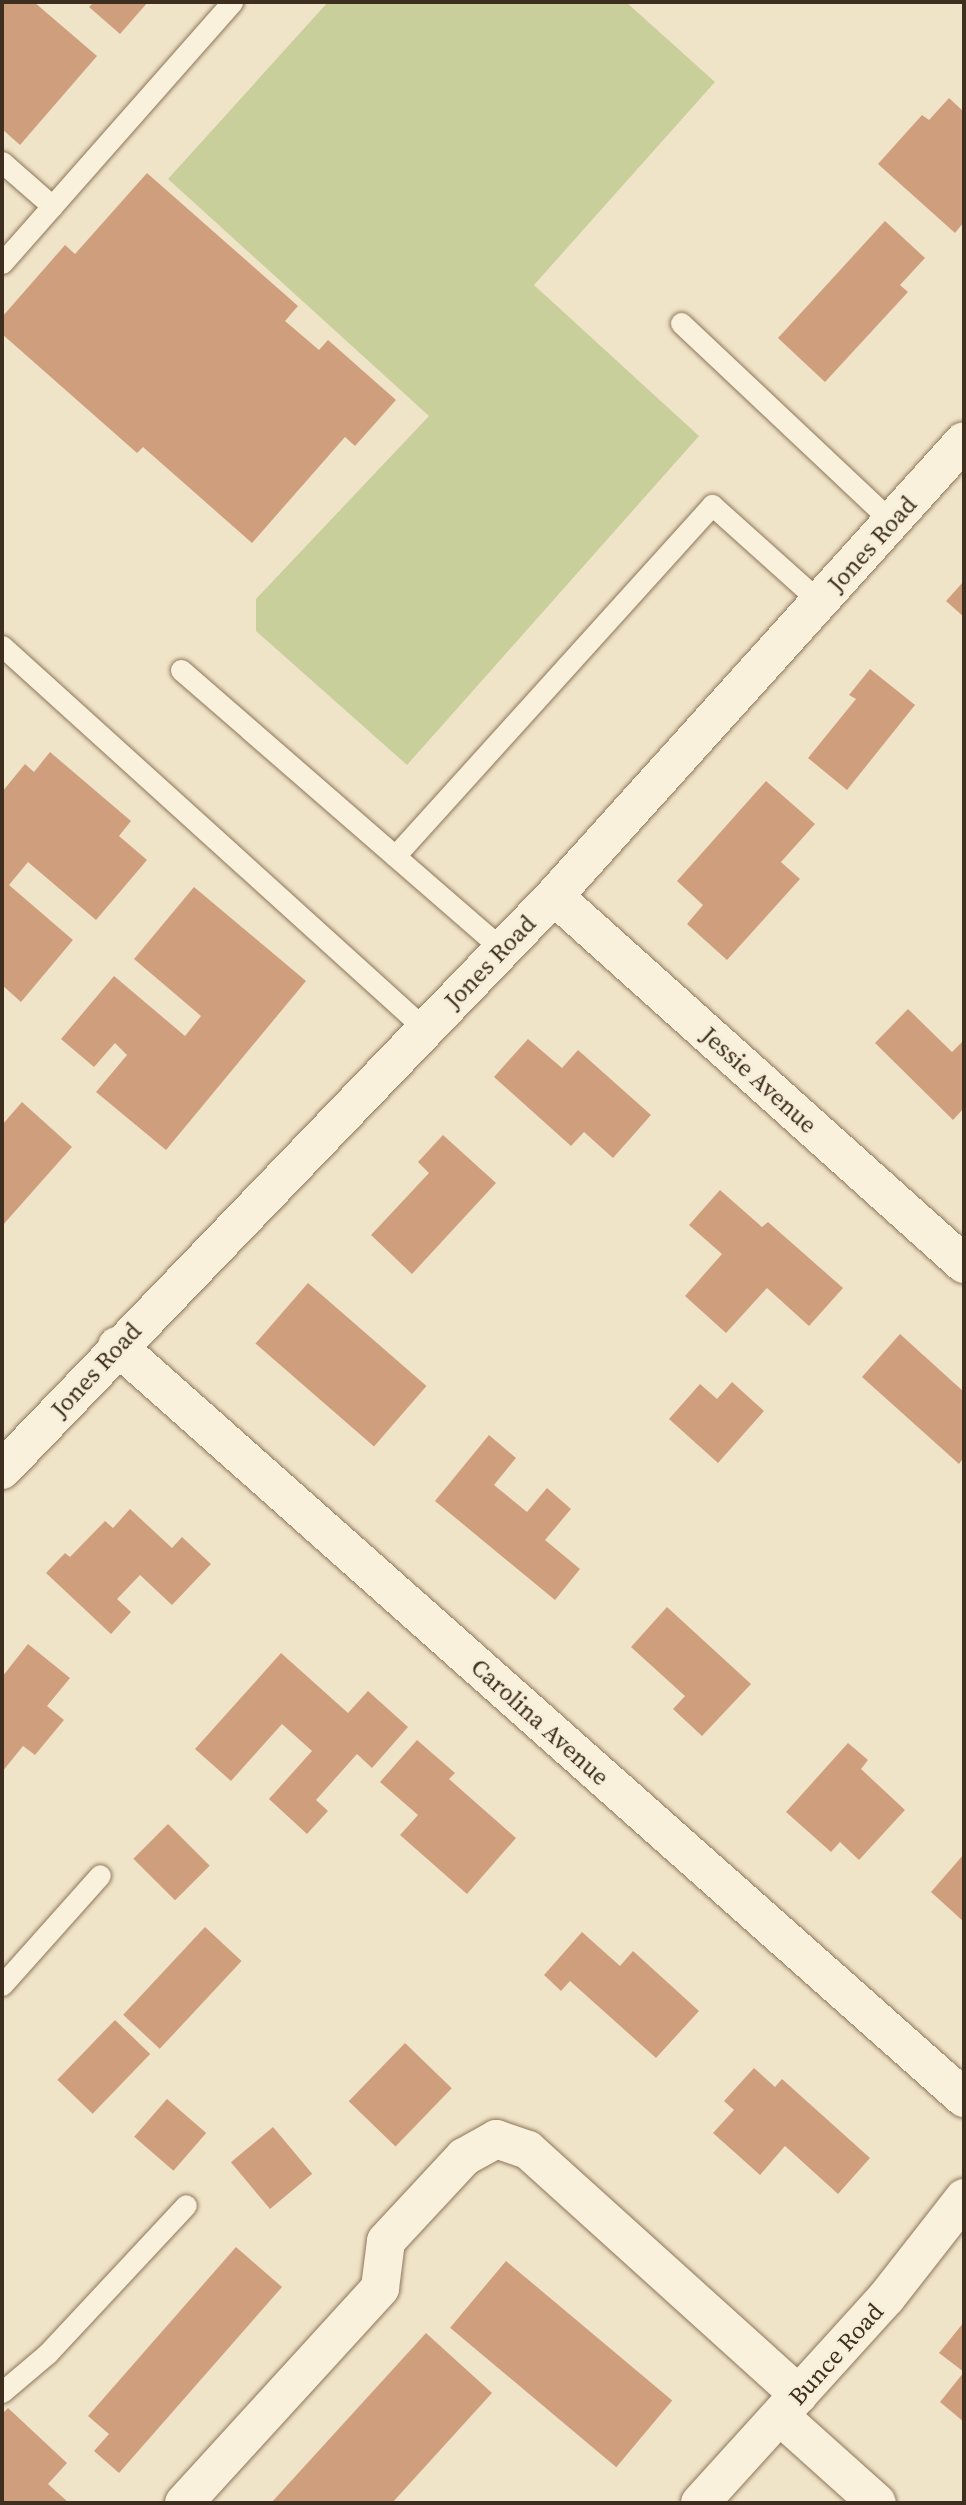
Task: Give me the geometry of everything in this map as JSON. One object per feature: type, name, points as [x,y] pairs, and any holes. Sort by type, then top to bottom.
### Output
[{"type":"street","name":"Jones Road","points":[[2,1470],[117,1346],[554,896],[964,441]]},
{"type":"street","name":"Jessie Avenue","points":[[554,896],[964,1264]]},
{"type":"street","name":"Carolina Avenue","points":[[117,1346],[964,2098]]},
{"type":"street","points":[[184,2503],[380,2288],[386,2241],[464,2157],[496,2139],[528,2150],[789,2405],[877,2503]]},
{"type":"street","name":"Bunce Road","points":[[700,2503],[886,2298],[964,2198]]},
{"type":"lane","points":[[2,263],[232,2]]},
{"type":"lane","points":[[2,162],[52,206]]},
{"type":"lane","points":[[681,323],[891,522]]},
{"type":"lane","points":[[394,856],[712,505],[820,602]]},
{"type":"lane","points":[[2,646],[425,1029]]},
{"type":"lane","points":[[181,670],[502,949]]},
{"type":"lane","points":[[2,1985],[100,1875]]},
{"type":"lane","points":[[2,2392],[48,2353],[186,2205]]},
{"type":"green space","points":[[328,2],[626,2],[715,82],[534,285],[699,436],[407,765],[256,631],[256,599],[429,416],[168,179]]},
{"type":"building","points":[[2,2],[34,2],[97,56],[20,145],[2,129]]},
{"type":"building","points":[[94,2],[148,2],[120,34],[89,7]]},
{"type":"building","points":[[949,98],[964,112],[964,222],[955,233],[878,164],[922,115],[929,120]]},
{"type":"building","points":[[147,173],[298,306],[285,321],[319,350],[328,340],[396,400],[355,446],[345,437],[252,543],[143,447],[137,453],[2,334],[2,317],[65,245],[75,254]]},
{"type":"building","points":[[885,221],[925,258],[900,285],[908,292],[825,382],[778,338]]},
{"type":"building","points":[[964,581],[964,617],[946,601]]},
{"type":"building","points":[[870,669],[915,705],[847,790],[808,758],[856,699],[849,695]]},
{"type":"building","points":[[50,752],[131,821],[119,836],[147,860],[96,920],[28,862],[9,885],[73,940],[21,1002],[2,985],[2,792],[25,764],[34,772]]},
{"type":"building","points":[[766,781],[815,824],[781,862],[800,879],[727,960],[687,924],[703,905],[677,881]]},
{"type":"building","points":[[194,887],[306,981],[166,1150],[96,1092],[127,1055],[115,1043],[94,1067],[61,1039],[114,976],[185,1036],[201,1016],[134,959]]},
{"type":"building","points":[[908,1009],[952,1052],[964,1040],[964,1108],[953,1120],[875,1043]]},
{"type":"building","points":[[528,1039],[562,1068],[578,1050],[651,1115],[613,1158],[584,1132],[571,1146],[494,1077]]},
{"type":"building","points":[[22,1102],[72,1147],[2,1226],[2,1125]]},
{"type":"building","points":[[443,1135],[496,1183],[412,1274],[371,1235],[429,1173],[418,1162]]},
{"type":"building","points":[[720,1190],[762,1227],[768,1222],[843,1288],[809,1326],[767,1288],[726,1333],[685,1296],[722,1254],[689,1225]]},
{"type":"building","points":[[308,1283],[426,1386],[374,1446],[256,1343]]},
{"type":"building","points":[[900,1334],[964,1392],[964,1457],[959,1464],[862,1377]]},
{"type":"building","points":[[732,1382],[764,1411],[718,1463],[669,1419],[700,1384],[717,1399]]},
{"type":"building","points":[[489,1435],[516,1458],[494,1485],[527,1512],[547,1488],[571,1509],[545,1540],[580,1569],[555,1600],[435,1501]]},
{"type":"building","points":[[130,1509],[172,1548],[182,1537],[211,1564],[172,1605],[140,1575],[117,1599],[131,1612],[111,1634],[46,1573],[65,1553],[70,1557],[105,1521],[113,1528]]},
{"type":"building","points":[[667,1607],[751,1684],[702,1736],[673,1709],[685,1696],[631,1647]]},
{"type":"building","points":[[28,1644],[70,1678],[47,1706],[64,1720],[35,1755],[23,1746],[2,1772],[2,1677]]},
{"type":"building","points":[[281,1653],[348,1713],[368,1691],[408,1727],[372,1768],[357,1754],[316,1800],[328,1811],[307,1834],[269,1799],[312,1751],[282,1724],[231,1781],[195,1749]]},
{"type":"building","points":[[417,1740],[455,1773],[449,1779],[516,1838],[467,1894],[400,1835],[418,1815],[380,1782]]},
{"type":"building","points":[[848,1743],[868,1760],[861,1769],[905,1810],[859,1860],[840,1842],[831,1852],[786,1812]]},
{"type":"building","points":[[168,1824],[210,1866],[175,1900],[133,1859]]},
{"type":"building","points":[[964,1854],[964,1922],[931,1892]]},
{"type":"building","points":[[205,1927],[242,1961],[160,2049],[123,2015]]},
{"type":"building","points":[[582,1932],[620,1966],[633,1951],[699,2011],[656,2058],[570,1981],[561,1991],[544,1975]]},
{"type":"building","points":[[115,2020],[150,2054],[93,2114],[57,2080]]},
{"type":"building","points":[[405,2043],[452,2088],[395,2146],[349,2101]]},
{"type":"building","points":[[754,2068],[775,2087],[782,2079],[870,2158],[838,2194],[785,2146],[760,2175],[713,2133],[734,2110],[724,2101]]},
{"type":"building","points":[[167,2099],[206,2133],[173,2171],[134,2137]]},
{"type":"building","points":[[273,2127],[312,2174],[270,2209],[231,2162]]},
{"type":"building","points":[[236,2247],[282,2287],[119,2473],[94,2451],[109,2434],[88,2416]]},
{"type":"building","points":[[506,2261],[672,2400],[616,2467],[450,2328]]},
{"type":"building","points":[[964,2322],[964,2372],[939,2353]]},
{"type":"building","points":[[426,2333],[492,2393],[392,2503],[271,2503]]},
{"type":"building","points":[[964,2372],[964,2422],[940,2402]]},
{"type":"building","points":[[8,2408],[67,2463],[48,2484],[69,2503],[2,2503],[2,2414]]}]
